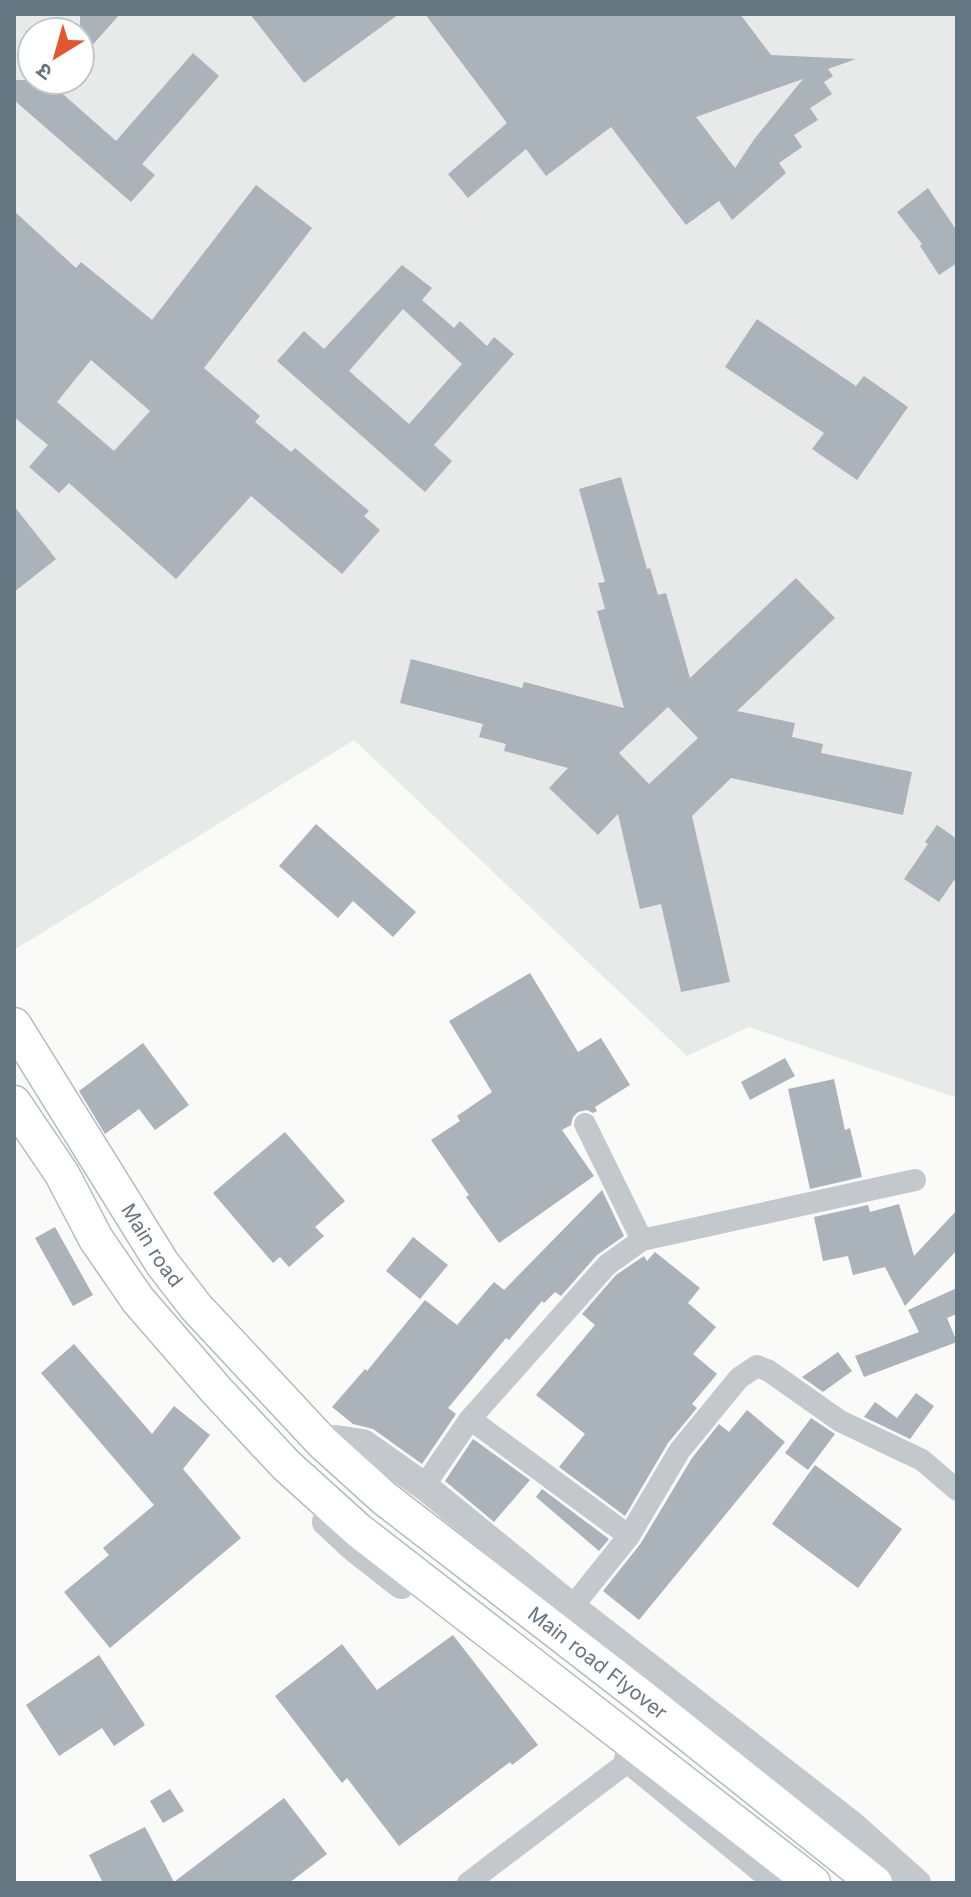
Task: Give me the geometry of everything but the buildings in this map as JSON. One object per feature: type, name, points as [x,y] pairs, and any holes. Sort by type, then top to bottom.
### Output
[{"type":"main road","name":"Main road","points":[[14,1025],[162,1263],[196,1307],[322,1442]]},
{"type":"main road","name":"Main road","points":[[14,1103],[62,1174],[96,1239],[138,1300],[277,1455]]},
{"type":"main road","name":"Main road Flyover","points":[[322,1442],[384,1498],[631,1688],[875,1883]]},
{"type":"main road","name":"Main road Flyover","points":[[277,1455],[358,1530],[813,1883]]},
{"type":"street","points":[[585,1124],[642,1240]]},
{"type":"street","points":[[424,1486],[470,1419],[607,1265],[642,1240],[915,1180]]},
{"type":"street","points":[[572,1607],[629,1536],[680,1450],[739,1378],[757,1366],[769,1371],[840,1421],[922,1460],[957,1490]]},
{"type":"street","points":[[470,1419],[629,1536]]},
{"type":"street","points":[[322,1442],[336,1439],[363,1443],[424,1486],[572,1607],[851,1824],[917,1883]]},
{"type":"street","points":[[277,1455],[301,1494],[354,1548],[629,1761],[779,1883]]},
{"type":"street","points":[[468,1883],[629,1761]]},
{"type":"shaded area","points":[[14,14],[957,14],[957,1098],[749,1027],[687,1056],[354,740],[14,950]]}]
